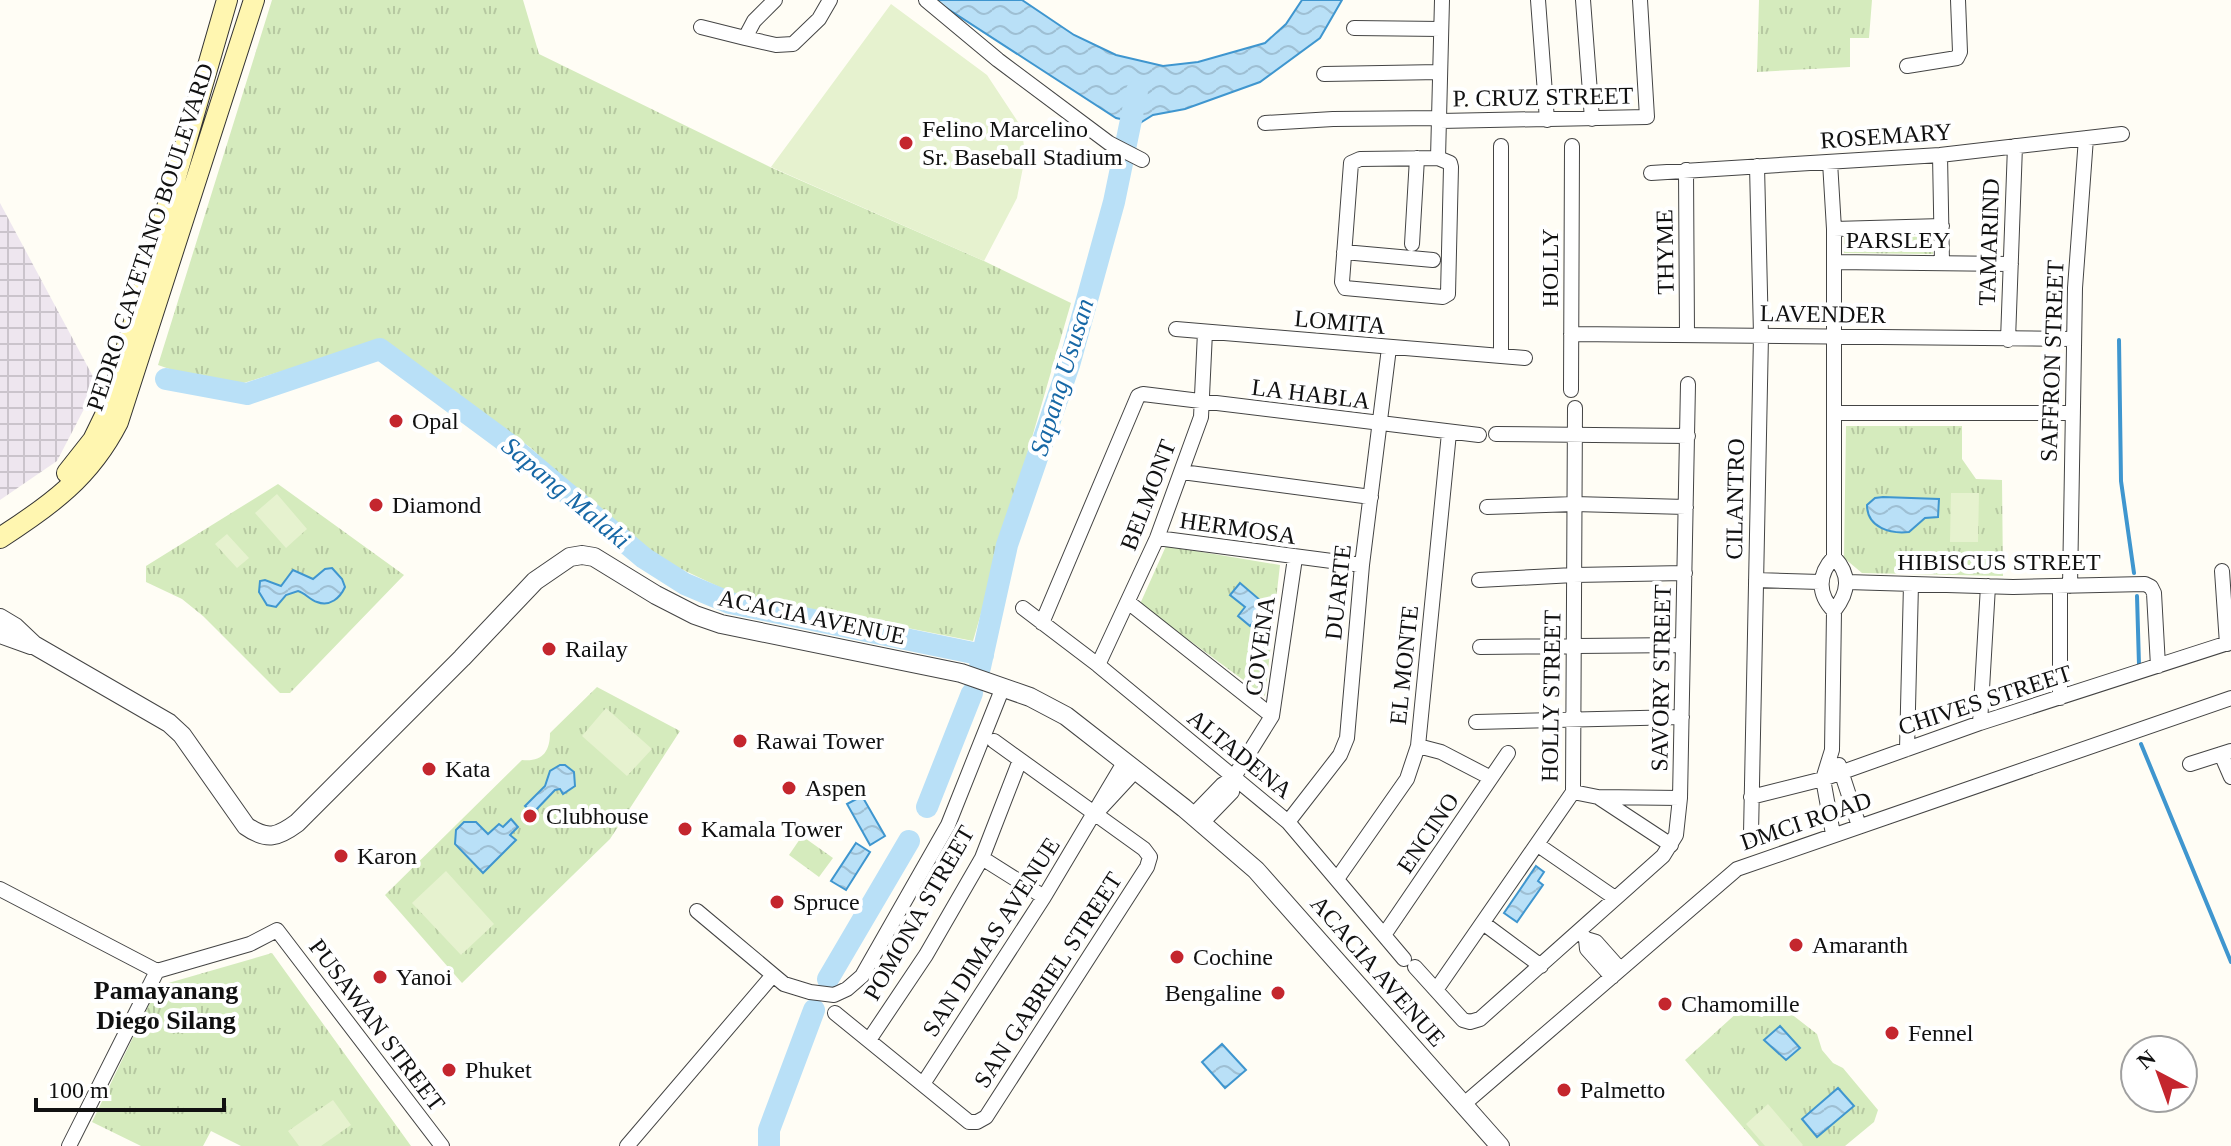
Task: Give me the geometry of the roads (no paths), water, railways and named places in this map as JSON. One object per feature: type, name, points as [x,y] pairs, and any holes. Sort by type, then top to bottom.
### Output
[{"type":"main road","name":"PEDRO CAYETANO BOULEVARD","points":[[0,524],[71,469],[104,419],[227,0]]},
{"type":"main road","name":"PEDRO CAYETANO BOULEVARD","points":[[0,538],[77,482],[104,448],[118,422],[254,0]]},
{"type":"street","points":[[745,38],[754,21],[775,0]]},
{"type":"street","points":[[701,27],[776,45],[793,44],[819,19],[830,0]]},
{"type":"street","points":[[926,0],[998,60],[1109,143],[1137,157]]},
{"type":"street","points":[[1438,158],[1442,0]]},
{"type":"street","points":[[1538,0],[1547,120]]},
{"type":"street","points":[[1583,0],[1592,119]]},
{"type":"street","name":"P. CRUZ STREET","points":[[1265,123],[1325,119],[1647,117],[1640,0]]},
{"type":"street","points":[[1907,66],[1957,58],[1963,1]]},
{"type":"street","points":[[1354,28],[1441,29]]},
{"type":"street","points":[[1324,74],[1440,72]]},
{"type":"street","name":"ROSEMARY","points":[[1651,173],[1940,155],[2122,134]]},
{"type":"street","name":"SAFFRON STREET","points":[[2060,698],[2073,413],[2073,339],[2086,138]]},
{"type":"street","points":[[1501,146],[1501,356]]},
{"type":"street","name":"HOLLY","points":[[1571,390],[1572,146]]},
{"type":"street","name":"TAMARIND","points":[[2008,340],[2015,146]]},
{"type":"street","points":[[1940,155],[1942,262]]},
{"type":"street","points":[[1412,244],[1417,158]]},
{"type":"street","points":[[1417,158],[1438,158],[1450,163],[1450,289],[1446,296],[1347,289],[1342,282],[1351,163],[1360,159],[1417,158]]},
{"type":"street","points":[[1830,162],[1834,229],[1834,557],[1824,569],[1820,582],[1824,599],[1834,611]]},
{"type":"street","name":"CILANTRO","points":[[1751,834],[1761,335],[1757,166]]},
{"type":"street","name":"THYME","points":[[1686,170],[1687,334]]},
{"type":"street","points":[[1834,229],[1942,226]]},
{"type":"street","points":[[1344,252],[1433,260]]},
{"type":"street","name":"PARSLEY","points":[[1834,262],[2011,264]]},
{"type":"street","name":"LOMITA","points":[[1176,329],[1525,358]]},
{"type":"street","name":"BELMONT","points":[[1098,665],[1157,538],[1201,417],[1205,332]]},
{"type":"street","name":"LAVENDER","points":[[1571,334],[2073,339]]},
{"type":"street","name":"DUARTE","points":[[1288,822],[1340,755],[1347,738],[1362,565],[1389,348]]},
{"type":"street","name":"SAVORY STREET","points":[[1671,845],[1676,835],[1680,798],[1688,384]]},
{"type":"street","name":"LA HABLA","points":[[1042,623],[1138,396],[1479,435]]},
{"type":"street","name":"HOLLY STREET","points":[[1436,990],[1573,792],[1575,408]]},
{"type":"street","points":[[1834,413],[2073,413]]},
{"type":"street","name":"EL MONTE","points":[[1337,879],[1407,779],[1418,746],[1449,433]]},
{"type":"street","points":[[1496,434],[1688,436]]},
{"type":"street","points":[[1182,472],[1371,497]]},
{"type":"street","points":[[1487,507],[1574,504],[1686,507]]},
{"type":"street","name":"HERMOSA","points":[[1157,538],[1362,565]]},
{"type":"street","name":"ACACIA AVENUE","points":[[0,634],[34,645],[169,723],[182,735],[246,826],[258,834],[269,836],[283,833],[297,823],[535,581],[570,557],[594,557],[656,595],[721,624],[961,673],[1003,687],[1066,716],[1197,819],[1268,882],[1500,1146]]},
{"type":"street","points":[[1833,834],[1823,779],[1832,750],[1834,611],[1845,595],[1847,582],[1843,567],[1834,557]]},
{"type":"street","name":"COVENA","points":[[1197,819],[1234,777],[1272,716],[1295,558]]},
{"type":"street","points":[[2222,571],[2229,643]]},
{"type":"street","points":[[1479,580],[1685,573]]},
{"type":"street","points":[[1756,580],[1820,582]]},
{"type":"street","name":"HIBISCUS STREET","points":[[1847,582],[1988,586],[2145,584],[2154,593],[2158,666]]},
{"type":"street","points":[[1907,749],[1911,584]]},
{"type":"street","points":[[1980,723],[1988,586]]},
{"type":"street","points":[[1128,602],[1272,716]]},
{"type":"street","name":"ALTADENA","points":[[1023,608],[1098,665],[1288,822],[1384,935],[1463,1020],[1470,1022],[1480,1019],[1541,966]]},
{"type":"street","name":"ACACIA AVENUE","points":[[0,618],[34,645]]},
{"type":"street","name":"CHIVES STREET","points":[[1751,797],[1823,779],[1980,723],[2229,643]]},
{"type":"street","points":[[1480,647],[1683,645]]},
{"type":"street","points":[[697,911],[784,984],[834,995],[847,989],[862,976],[948,825],[1003,687]]},
{"type":"street","name":"DMCI ROAD","points":[[1464,1104],[1737,869],[2231,698]]},
{"type":"street","points":[[1476,722],[1682,717]]},
{"type":"street","points":[[994,741],[1096,813]]},
{"type":"street","points":[[1418,746],[1441,752],[1491,778]]},
{"type":"street","points":[[1832,750],[1843,772],[1859,826]]},
{"type":"street","name":"ENCINO","points":[[1384,935],[1508,753]]},
{"type":"street","points":[[2190,764],[2226,753],[2231,777]]},
{"type":"street","name":"POMONA STREET","points":[[869,1040],[926,955],[982,858],[1020,760]]},
{"type":"street","name":"SAN DIMAS AVENUE","points":[[923,1084],[1096,813],[1131,766]]},
{"type":"street","points":[[1573,792],[1598,797],[1680,798]]},
{"type":"street","points":[[1483,923],[1541,966],[1583,935],[1615,898],[1663,856],[1671,845],[1598,797]]},
{"type":"street","name":"SAN GABRIEL STREET","points":[[923,1084],[969,1122],[986,1117],[1147,867],[1150,857],[1144,849],[1096,813]]},
{"type":"street","points":[[1538,845],[1615,898]]},
{"type":"street","points":[[982,858],[1044,897]]},
{"type":"street","points":[[0,889],[157,971],[69,1146]]},
{"type":"street","name":"PUSAWAN STREET","points":[[157,971],[250,944],[277,930],[442,1146]]},
{"type":"street","points":[[1583,935],[1587,949],[1603,958],[1616,973]]},
{"type":"street","points":[[627,1146],[773,975]]},
{"type":"street","points":[[835,1013],[923,1084]]},
{"type":"street","points":[[422,1146],[430,1130]]},
{"type":"water","points":[[934,0],[1022,0],[1074,35],[1116,55],[1163,66],[1198,62],[1265,43],[1286,24],[1302,0],[1342,0],[1320,38],[1260,82],[1185,109],[1153,115],[1140,123],[1116,118]]},
{"type":"water","points":[[1875,498],[1939,499],[1938,517],[1925,518],[1909,532],[1881,528],[1871,519],[1867,505]]},
{"type":"water","points":[[332,568],[345,587],[330,602],[317,602],[298,591],[286,595],[276,607],[267,605],[259,592],[260,581],[281,586],[293,570],[313,579],[325,569]]},
{"type":"water","points":[[1240,583],[1267,606],[1250,626],[1238,616],[1245,607],[1230,595]]},
{"type":"water","points":[[560,765],[574,772],[575,786],[563,794],[560,789],[555,790],[533,813],[525,806],[545,786],[550,771]]},
{"type":"water","points":[[862,796],[885,836],[870,845],[847,804]]},
{"type":"water","points":[[511,819],[518,827],[510,835],[516,840],[483,873],[455,844],[456,830],[464,822],[476,822],[488,834]]},
{"type":"water","points":[[856,843],[870,852],[846,890],[831,881]]},
{"type":"water","points":[[1536,866],[1544,872],[1538,881],[1543,885],[1517,922],[1504,913]]},
{"type":"water","points":[[1780,1026],[1800,1048],[1786,1060],[1764,1040]]},
{"type":"water","points":[[1222,1044],[1246,1070],[1225,1088],[1202,1062]]},
{"type":"water","points":[[1838,1088],[1854,1106],[1817,1137],[1802,1119]]},
{"type":"waterway","name":"Sapang Ususan","points":[[980,667],[1007,545],[1069,365],[1114,202],[1137,91]]},
{"type":"waterway","points":[[2119,340],[2121,481],[2134,573]]},
{"type":"waterway","name":"Sapang Malaki","points":[[166,379],[247,394],[380,349],[506,442],[644,558],[685,584],[730,603],[983,655]]},
{"type":"waterway","points":[[2137,596],[2139,665]]},
{"type":"waterway","name":"Sapang Ususan","points":[[927,807],[972,693]]},
{"type":"waterway","points":[[2141,744],[2231,962]]},
{"type":"waterway","name":"Sapang Ususan","points":[[828,979],[909,841]]},
{"type":"waterway","name":"Sapang Ususan","points":[[769,1146],[769,1130],[814,1010]]},
{"type":"place","name":"Felino Marcelino Sr. Baseball Stadium","points":[[906,143]]},
{"type":"place","name":"Opal","points":[[396,421]]},
{"type":"place","name":"Diamond","points":[[376,505]]},
{"type":"place","name":"Railay","points":[[549,649]]},
{"type":"place","name":"Rawai Tower","points":[[740,741]]},
{"type":"place","name":"Kata","points":[[429,769]]},
{"type":"place","name":"Aspen","points":[[789,788]]},
{"type":"place","name":"Clubhouse","points":[[530,816]]},
{"type":"place","name":"Kamala Tower","points":[[685,829]]},
{"type":"place","name":"Karon","points":[[341,856]]},
{"type":"place","name":"Spruce","points":[[777,902]]},
{"type":"place","name":"Amaranth","points":[[1796,945]]},
{"type":"place","name":"Cochine","points":[[1177,957]]},
{"type":"place","name":"Yanoi","points":[[380,977]]},
{"type":"place","name":"Bengaline","points":[[1278,993]]},
{"type":"place","name":"Chamomille","points":[[1665,1004]]},
{"type":"place","name":"Fennel","points":[[1892,1033]]},
{"type":"place","name":"Phuket","points":[[449,1070]]},
{"type":"place","name":"Palmetto","points":[[1564,1090]]},
{"type":"district","name":"Pamayanang Diego Silang","points":[[166,1005]]}]
